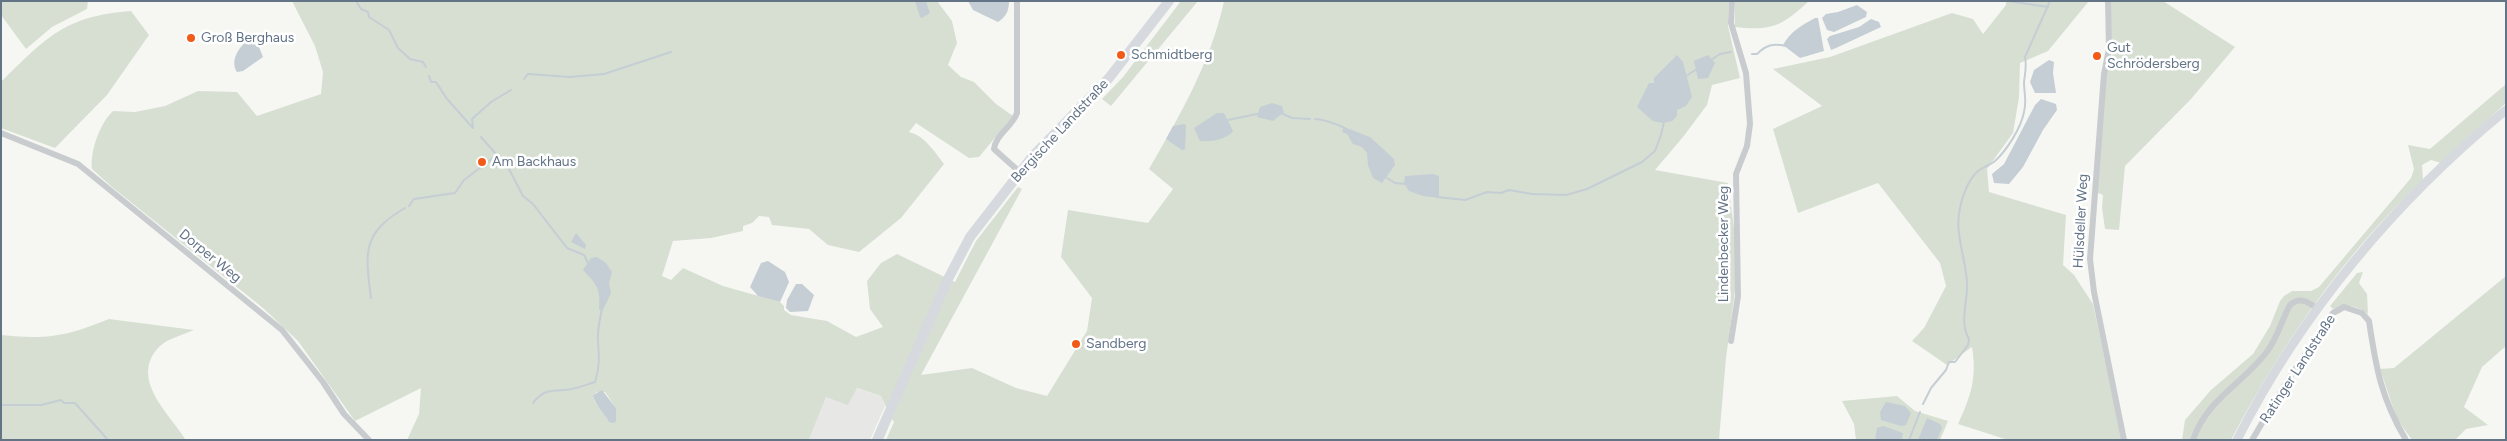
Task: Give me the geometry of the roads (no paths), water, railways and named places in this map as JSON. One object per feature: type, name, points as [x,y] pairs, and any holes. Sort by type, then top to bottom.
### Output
[{"type":"main road","name":"Bergische Landstraße","points":[[877,440],[964,246],[1042,146],[1104,85],[1169,1]]},
{"type":"main road","name":"Ratinger Landstraße","points":[[2237,440],[2268,385],[2318,310],[2368,245],[2412,196],[2453,156],[2506,110]]},
{"type":"street","points":[[1017,1],[1017,113],[1012,122],[996,140],[994,149],[1022,174]]},
{"type":"street","name":"Lindenbecker Weg","points":[[1731,341],[1738,296],[1736,174],[1747,146],[1750,124],[1746,73],[1731,23],[1732,1]]},
{"type":"street","name":"Hülsdeller Weg","points":[[2108,1],[2108,49],[2104,74],[2090,259],[2094,292],[2124,440]]},
{"type":"street","name":"Dorper Weg","points":[[1,133],[78,164],[282,330],[323,382],[344,414],[369,440]]},
{"type":"street","name":"Ratinger Landstraße","points":[[2192,440],[2202,417],[2213,403],[2266,353],[2290,305],[2295,300],[2301,300],[2318,310]]},
{"type":"street","name":"Ratinger Landstraße","points":[[2252,440],[2284,386],[2333,313],[2344,307],[2354,309],[2367,317],[2380,387],[2406,440]]},
{"type":"waterway","points":[[356,1],[361,9],[368,12],[369,17],[389,30],[398,48],[410,59],[423,62],[426,67]]},
{"type":"waterway","points":[[2008,1],[2048,7]]},
{"type":"waterway","points":[[1923,404],[1931,388],[1946,370],[1949,362],[1955,362],[1968,345],[1969,339],[1964,319],[1967,283],[1958,226],[1961,204],[1970,180],[1978,171],[1993,163],[2000,156],[2009,145],[2020,125],[2025,104],[2025,57],[2050,1]]},
{"type":"waterway","points":[[1752,54],[1757,54],[1770,46],[1786,46]]},
{"type":"waterway","points":[[524,79],[528,74],[570,77],[604,74],[671,52]]},
{"type":"waterway","points":[[1711,60],[1720,54],[1731,52]]},
{"type":"waterway","points":[[1686,76],[1697,69]]},
{"type":"waterway","points":[[429,76],[431,82],[436,82],[447,99],[473,128]]},
{"type":"waterway","points":[[473,128],[472,119],[491,102],[511,90]]},
{"type":"waterway","points":[[1281,113],[1292,118],[1310,119]]},
{"type":"waterway","points":[[1228,120],[1257,114]]},
{"type":"waterway","points":[[1315,119],[1327,121],[1345,128]]},
{"type":"waterway","points":[[1437,197],[1465,200],[1487,192],[1501,193],[1509,190],[1532,194],[1566,195],[1587,189],[1642,162],[1655,151],[1664,122]]},
{"type":"waterway","points":[[481,137],[509,169],[523,196],[533,204],[567,248],[584,255],[588,263]]},
{"type":"waterway","points":[[409,206],[414,199],[455,193],[464,180],[497,155]]},
{"type":"waterway","points":[[1387,178],[1395,183],[1406,184]]},
{"type":"waterway","points":[[371,298],[368,268],[370,245],[374,235],[381,226],[405,208]]},
{"type":"waterway","points":[[533,403],[547,392],[572,389],[595,382],[599,357],[598,333],[602,309]]},
{"type":"waterway","points":[[1,405],[41,405],[61,400],[64,403],[75,403],[108,440]]},
{"type":"waterway","points":[[1909,440],[1920,412]]},
{"type":"place","name":"Groß Berghaus","points":[[191,38]]},
{"type":"place","name":"Schmidtberg","points":[[1121,55]]},
{"type":"place","name":"Gut Schrödersberg","points":[[2097,56]]},
{"type":"place","name":"Am Backhaus","points":[[482,162]]},
{"type":"place","name":"Sandberg","points":[[1076,344]]}]
